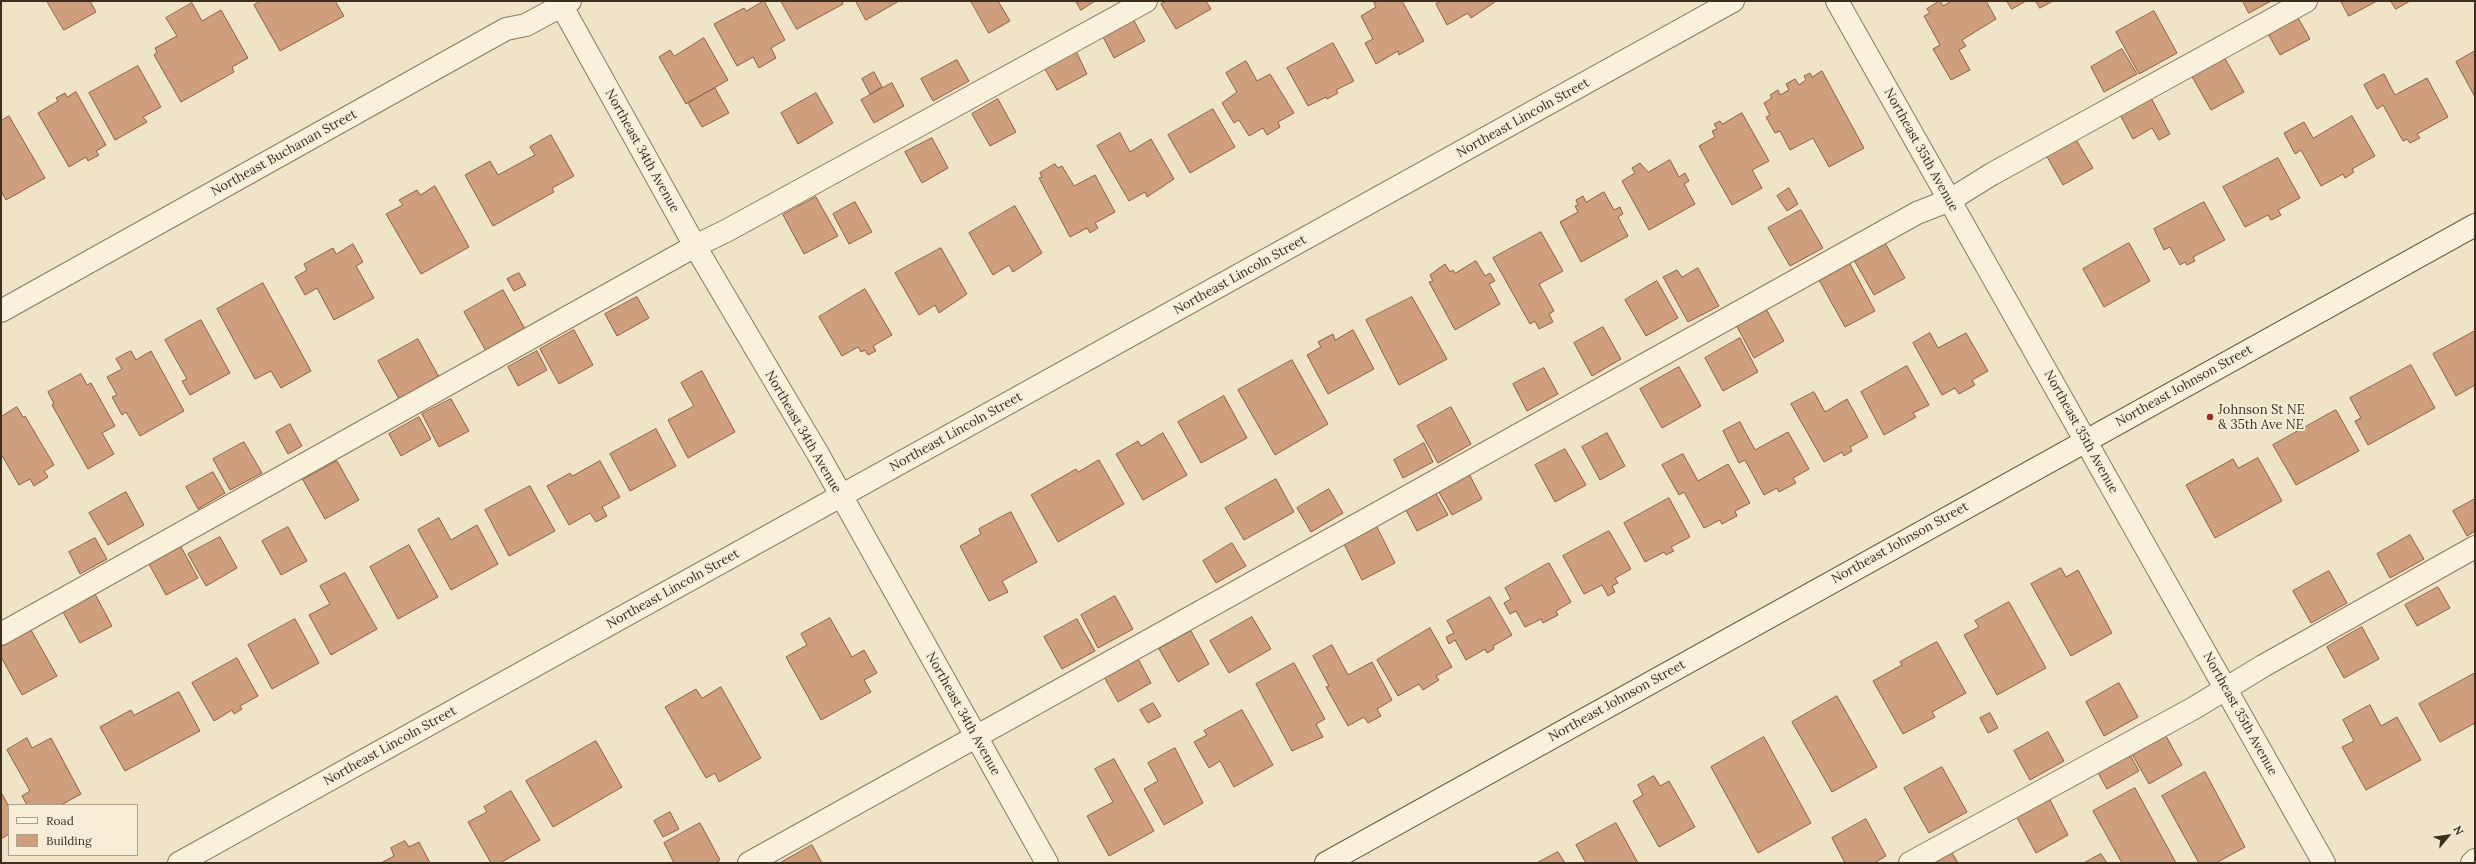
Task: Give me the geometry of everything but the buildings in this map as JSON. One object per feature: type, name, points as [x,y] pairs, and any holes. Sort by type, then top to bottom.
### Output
[{"type":"street","points":[[1,634],[695,246],[726,232],[1146,1]]},
{"type":"street","name":"Northeast Lincoln Street","points":[[179,863],[1733,1]]},
{"type":"street","name":"Northeast 35th Avenue","points":[[1837,1],[2324,863]]},
{"type":"street","points":[[748,863],[1917,213],[1950,200],[1992,174],[2306,1]]},
{"type":"street","name":"Northeast 34th Avenue","points":[[563,2],[695,246],[818,454],[840,497],[1047,863]]},
{"type":"street","name":"Northeast Buchanan Street","points":[[1,311],[506,29],[526,24],[563,2]]},
{"type":"street","name":"Northeast Johnson Street","points":[[1326,863],[2475,225]]},
{"type":"street","points":[[1910,863],[2194,708],[2226,688],[2475,547]]},
{"type":"street","points":[[2472,863],[2475,860]]},
{"type":"place","name":"Johnson St NE & 35th Ave NE","points":[[2210,417]]}]
